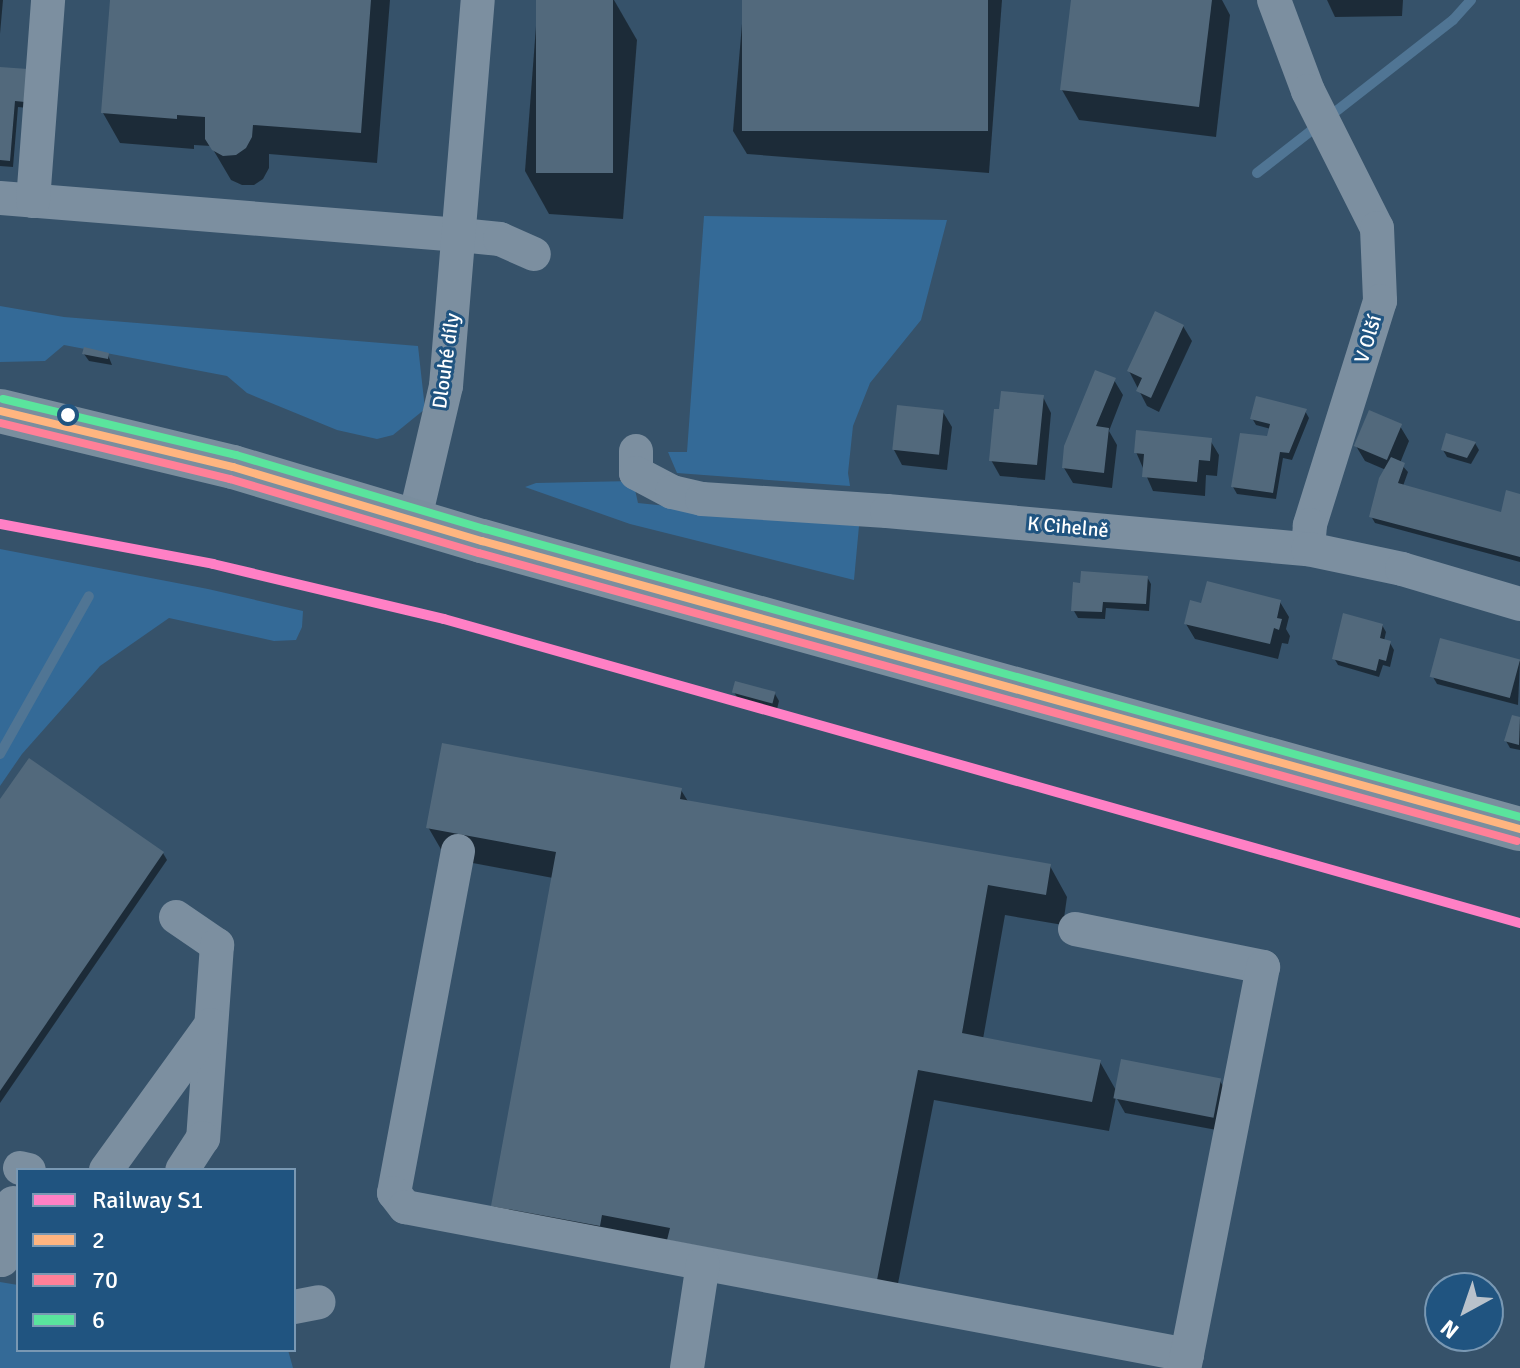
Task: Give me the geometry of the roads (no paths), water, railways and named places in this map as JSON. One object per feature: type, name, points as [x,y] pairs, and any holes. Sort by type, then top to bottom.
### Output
[{"type":"main road","points":[[0,411],[233,467],[415,518],[482,541],[1520,829]]},
{"type":"street","points":[[48,0],[16,199],[461,218],[534,254]]},
{"type":"street","name":"Dlouhé díly","points":[[415,518],[446,386],[478,0]]},
{"type":"street","name":"V Olší","points":[[1274,0],[1308,91],[1377,228],[1380,301],[1310,525],[1308,549]]},
{"type":"street","name":"V Olší","points":[[1300,0],[1297,33],[1308,91]]},
{"type":"street","name":"K Cihelně","points":[[636,451],[636,473],[672,492],[702,499],[887,511],[1308,549],[1402,569],[1520,604]]},
{"type":"street","points":[[458,851],[394,1193],[398,1202],[405,1207],[1186,1361],[1263,967],[1075,929]]},
{"type":"street","points":[[176,917],[217,945],[203,1138],[183,1168]]},
{"type":"street","points":[[107,1168],[211,1025]]},
{"type":"street","points":[[7,1261],[13,1203]]},
{"type":"street","points":[[687,1368],[703,1264]]},
{"type":"waterway","points":[[1257,173],[1453,20],[1471,0]]},
{"type":"waterway","points":[[0,754],[89,596]]},
{"type":"rail line","name":"S1","points":[[0,524],[213,564],[444,619],[1520,923]]}]
